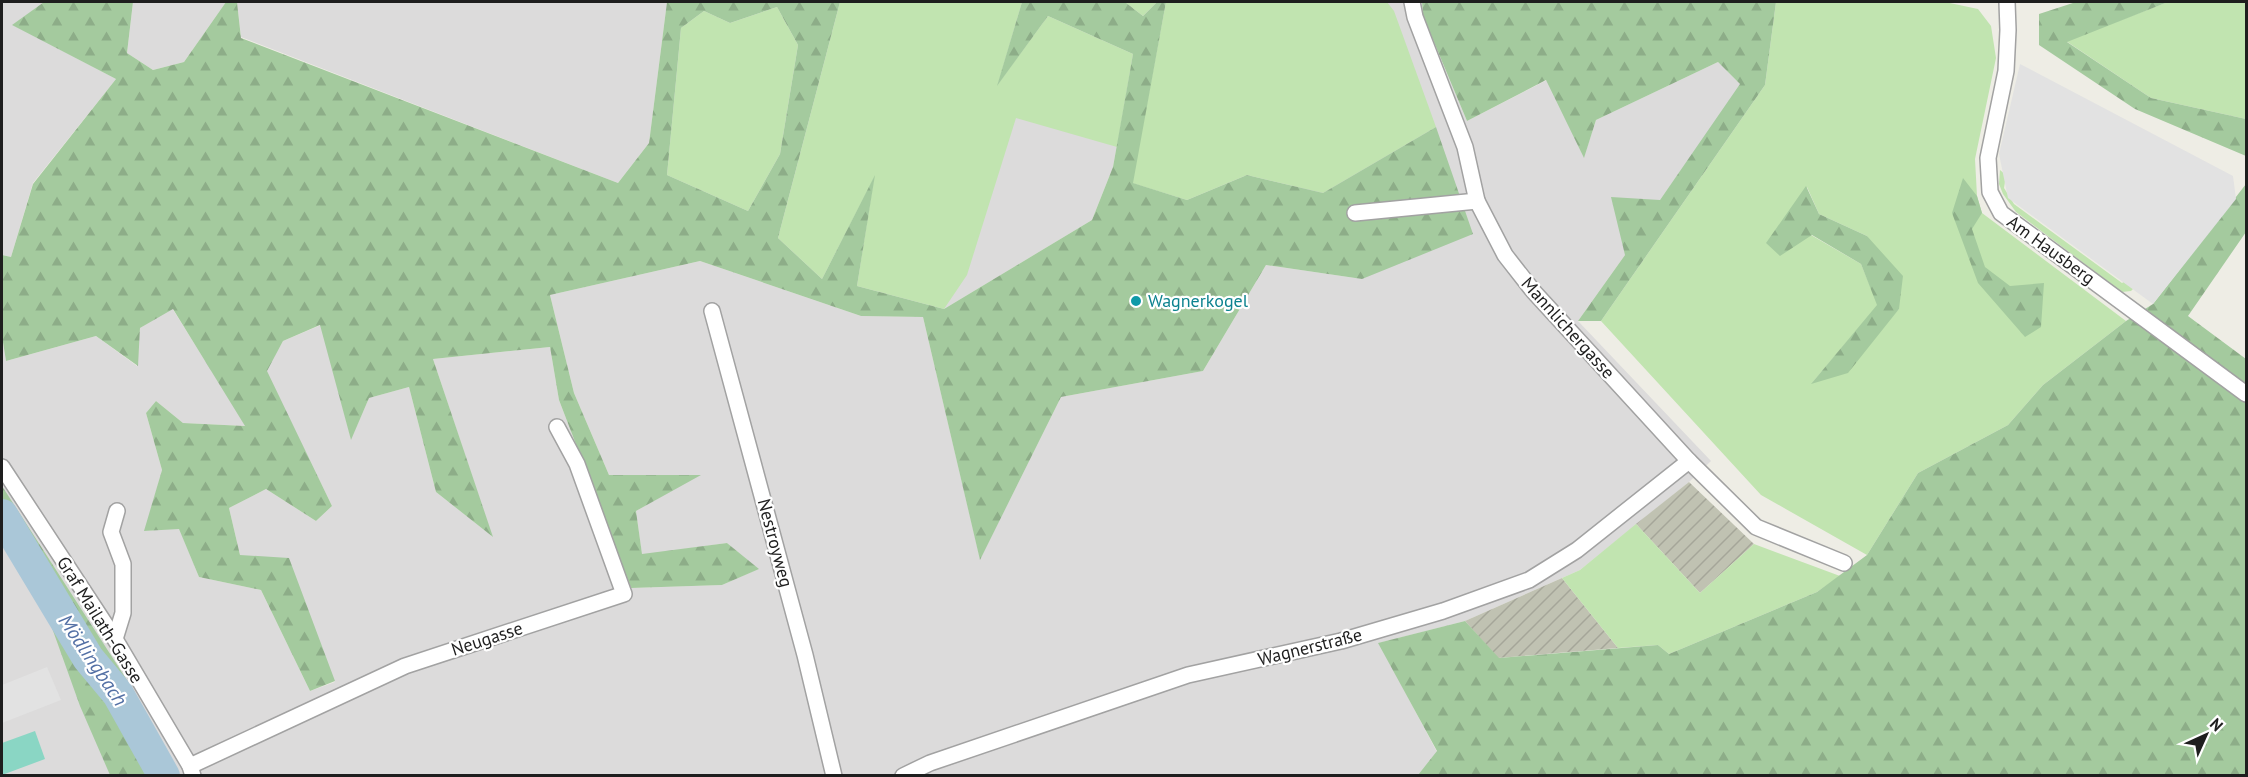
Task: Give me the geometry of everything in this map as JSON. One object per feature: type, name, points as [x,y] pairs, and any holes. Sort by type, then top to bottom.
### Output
[{"type":"street","name":"Mannlichergasse","points":[[1412,2],[1415,17],[1465,147],[1477,201],[1505,255],[1534,292],[1689,461],[1756,527],[1844,563]]},
{"type":"street","name":"Am Hausberg","points":[[2007,2],[2006,71],[1988,158],[1990,192],[2001,213],[2247,394]]},
{"type":"street","points":[[1355,213],[1477,201]]},
{"type":"street","name":"Nestroyweg","points":[[712,311],[805,655],[834,776]]},
{"type":"street","name":"Neugasse","points":[[192,771],[405,666],[624,594],[577,464],[557,427]]},
{"type":"street","name":"Wagnerstraße","points":[[903,776],[930,763],[1188,675],[1341,641],[1443,611],[1529,580],[1577,550],[1689,461]]},
{"type":"street","name":"Graf Mailath-Gasse","points":[[2,467],[115,639],[192,771]]},
{"type":"street","points":[[115,639],[123,613],[123,564],[111,532],[117,511]]},
{"type":"shaded area","points":[[2,2],[44,2],[13,25],[116,79],[33,183],[11,257],[2,255]]},
{"type":"shaded area","points":[[133,2],[226,2],[184,62],[153,70],[127,53]]},
{"type":"shaded area","points":[[237,2],[667,2],[649,143],[618,183],[241,37]]},
{"type":"shaded area","points":[[840,2],[1022,2],[998,83],[1133,54],[1113,167],[1092,220],[944,309]]},
{"type":"shaded area","points":[[1166,2],[1422,2],[1423,16],[1467,121],[1547,80],[1584,157],[1596,120],[1718,62],[1741,85],[1578,321],[1711,461],[1689,482],[1580,570],[1465,621],[1379,643],[1437,752],[1418,775],[2,775],[2,336],[6,361],[96,336],[137,366],[140,328],[172,308],[246,426],[183,423],[156,401],[146,413],[162,470],[145,531],[179,528],[199,577],[261,590],[310,691],[335,682],[240,555],[229,508],[266,489],[316,521],[332,506],[266,371],[283,341],[321,325],[351,439],[369,398],[409,387],[436,492],[492,536],[433,359],[550,347],[559,400],[631,588],[722,585],[758,569],[727,543],[642,555],[636,511],[699,475],[609,475],[574,393],[550,295],[700,261],[861,316],[923,317],[980,559],[1061,397],[1203,371],[1266,265],[1362,279]]},
{"type":"shaded area","points":[[2020,64],[2233,176],[2236,199],[2153,304],[2008,198],[1999,154]]},
{"type":"shaded area","points":[[1689,482],[1754,544],[1700,593],[1636,524]]},
{"type":"shaded area","points":[[1562,578],[1618,648],[1498,658],[1465,621]]},
{"type":"shaded area","points":[[47,667],[61,700],[2,723],[2,685]]},
{"type":"shaded area","points":[[35,731],[45,759],[2,775],[2,743]]},
{"type":"green space","points":[[44,2],[133,2],[127,53],[153,70],[184,62],[226,2],[237,2],[241,38],[618,183],[649,143],[667,2],[840,2],[778,238],[822,279],[875,175],[857,286],[944,309],[1092,220],[1113,167],[1133,54],[1048,16],[997,86],[1022,2],[1125,2],[1143,16],[1157,2],[1166,2],[1133,183],[1187,200],[1247,175],[1323,193],[1436,127],[1473,234],[1362,279],[1266,265],[1203,371],[1061,397],[980,560],[923,317],[861,316],[700,261],[550,295],[574,393],[609,475],[701,475],[636,511],[642,554],[727,543],[759,569],[722,585],[631,588],[559,400],[550,347],[433,359],[493,537],[436,492],[409,387],[369,398],[351,440],[320,325],[283,341],[267,371],[332,506],[316,521],[266,489],[229,508],[240,555],[289,558],[335,681],[310,691],[261,590],[199,577],[179,529],[144,531],[162,470],[146,413],[156,401],[183,423],[245,426],[173,309],[140,328],[138,366],[96,336],[6,361],[2,336],[2,255],[11,257],[33,184],[116,79],[12,25]],"holes":[[[777,7],[798,45],[780,154],[748,211],[667,175],[681,28],[704,11],[730,23]]]},
{"type":"green space","points":[[840,2],[1022,2],[998,84],[1048,16],[1133,54],[1117,147],[1016,118],[967,275],[944,309],[857,286],[874,178],[822,279],[778,238]]},
{"type":"green space","points":[[1125,2],[1157,2],[1143,16]]},
{"type":"green space","points":[[1166,2],[1387,2],[1394,11],[1436,127],[1323,193],[1247,175],[1187,200],[1132,183]]},
{"type":"green space","points":[[1422,2],[1776,2],[1765,85],[1601,321],[1578,321],[1625,255],[1611,197],[1660,200],[1740,84],[1718,62],[1596,120],[1584,158],[1546,80],[1467,121],[1423,16]]},
{"type":"green space","points":[[1776,2],[1945,2],[1978,9],[1991,26],[1996,58],[1975,159],[1977,196],[1982,213],[2126,321],[2043,385],[2008,425],[1918,473],[1867,555],[1761,495],[1601,321],[1765,85]],"holes":[[[1807,187],[1819,214],[1867,236],[1899,309],[1812,383],[1878,305],[1861,264],[1811,235]]]},
{"type":"green space","points":[[2076,2],[2168,2],[2067,42],[2151,98],[2246,119],[2246,156],[2135,109],[2039,45],[2039,14]]},
{"type":"green space","points":[[2168,2],[2246,2],[2246,119],[2151,98],[2066,41]]},
{"type":"green space","points":[[777,7],[798,45],[780,154],[748,211],[667,175],[681,28],[704,11],[730,23]]},
{"type":"green space","points":[[2000,170],[2006,175],[2004,188],[2014,204],[2122,283],[2127,280],[2135,287],[2131,291],[2122,292],[2016,212],[1999,184]]},
{"type":"green space","points":[[1963,178],[1977,196],[1982,213],[1972,229],[1985,267],[2010,286],[2044,283],[2041,327],[2025,337],[1978,283],[1952,213]]},
{"type":"green space","points":[[2246,184],[2246,232],[2188,316],[2246,359],[2246,775],[1418,775],[1437,751],[1378,643],[1465,621],[1499,658],[1658,645],[1669,654],[1817,592],[1867,555],[1918,473],[2008,425],[2043,385],[2126,321],[2153,304]]},
{"type":"green space","points":[[1806,186],[1819,214],[1867,236],[1903,276],[1899,309],[1848,373],[1811,384],[1877,305],[1861,264],[1812,235],[1780,256],[1766,243]]},
{"type":"green space","points":[[2,486],[134,691],[175,775],[110,775],[80,706],[47,614],[2,543]]},
{"type":"green space","points":[[1636,524],[1700,593],[1754,544],[1840,576],[1817,592],[1669,654],[1658,645],[1618,648],[1562,578],[1580,570]]},
{"type":"waterway","name":"Mödlingbach","points":[[2,515],[88,658],[118,694],[164,776]]},
{"type":"place","name":"Wagnerkogel","points":[[1136,301]]}]
